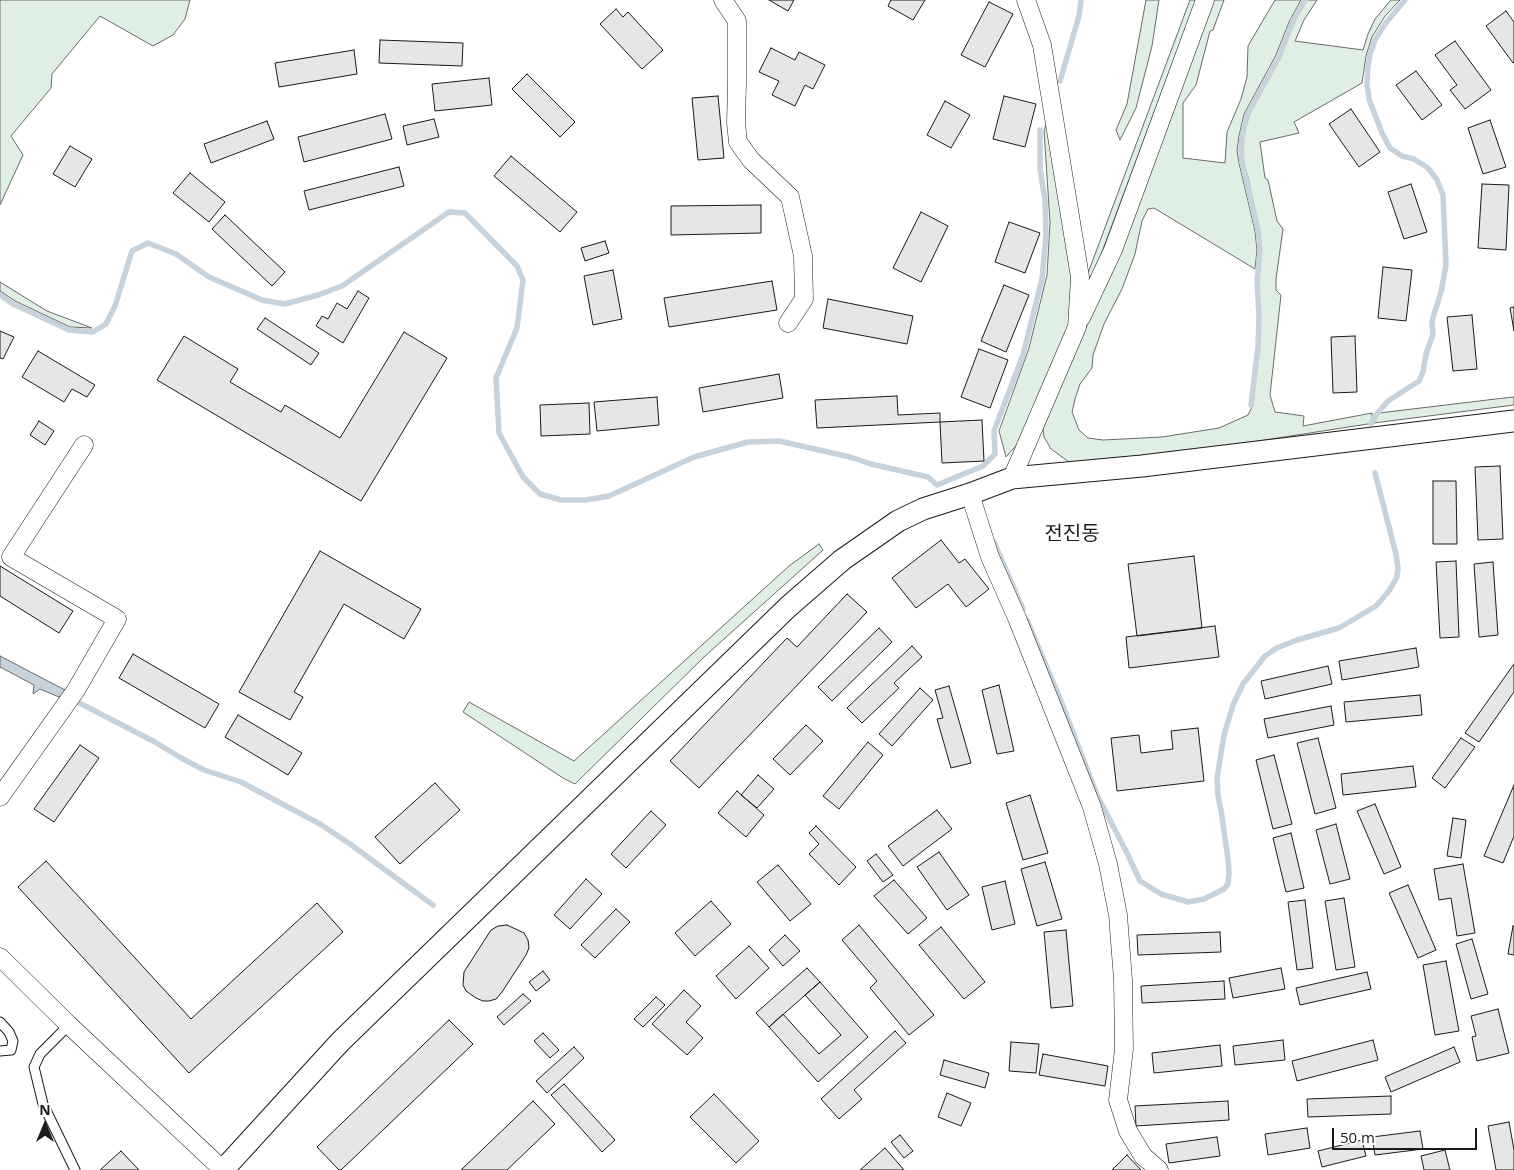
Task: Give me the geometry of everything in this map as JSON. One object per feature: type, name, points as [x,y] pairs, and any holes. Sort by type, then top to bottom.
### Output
[{"type":"street","points":[[723,0],[737,21],[736,123],[738,142],[751,160],[790,197],[803,256],[804,299],[788,323]]},
{"type":"street","points":[[1026,0],[1042,44],[1080,277],[1077,327]]},
{"type":"street","points":[[1012,478],[1077,327],[1113,250],[1205,0]]},
{"type":"street","points":[[0,957],[69,1025],[223,1170],[340,1042],[809,588],[842,560],[898,521],[923,509],[1012,478],[1142,466],[1514,421]]},
{"type":"street","points":[[0,797],[72,696],[117,619],[11,557],[84,445]]},
{"type":"street","points":[[970,494],[990,557],[1017,618],[1092,806],[1108,864],[1118,915],[1123,980],[1124,1049],[1118,1100],[1128,1131],[1143,1156],[1159,1170]]},
{"type":"lane","points":[[0,1022],[9,1032],[13,1041],[11,1050],[0,1051]]},
{"type":"lane","points":[[69,1025],[40,1054],[34,1067],[43,1104],[75,1170]]},
{"type":"green space","points":[[0,0],[190,0],[185,19],[173,35],[153,46],[100,16],[52,74],[51,88],[11,136],[23,155],[0,205]]},
{"type":"green space","points":[[1146,0],[1159,0],[1152,46],[1136,108],[1120,140],[1116,130],[1127,104]]},
{"type":"green space","points":[[1190,0],[1196,0],[1090,284],[1088,273]]},
{"type":"green space","points":[[1211,0],[1224,0],[1213,30],[1210,31],[1196,85],[1183,103],[1183,158],[1225,163],[1227,132],[1241,99],[1247,77],[1248,46],[1275,0],[1301,0],[1290,20],[1275,57],[1244,114],[1239,136],[1237,151],[1239,163],[1255,231],[1257,250],[1255,269],[1154,208],[1148,209],[1142,221],[1135,254],[1122,289],[1104,324],[1093,355],[1092,368],[1080,384],[1075,399],[1072,412],[1079,430],[1088,438],[1103,440],[1162,437],[1219,428],[1248,415],[1253,405],[1259,347],[1258,282],[1261,250],[1259,230],[1243,162],[1243,137],[1249,116],[1260,92],[1279,59],[1294,22],[1307,0],[1317,0],[1304,20],[1295,41],[1363,50],[1375,19],[1391,0],[1400,0],[1385,16],[1372,37],[1366,56],[1362,83],[1294,122],[1299,133],[1260,142],[1265,178],[1268,180],[1277,221],[1283,229],[1276,279],[1276,290],[1281,295],[1270,395],[1275,412],[1304,416],[1303,426],[1372,413],[1372,420],[1376,419],[1379,413],[1514,397],[1514,405],[1083,465],[1069,462],[1051,449],[1044,437],[1043,428],[1103,288]]},
{"type":"green space","points":[[1049,119],[1073,273],[1072,329],[1023,438],[1006,457],[999,431],[1029,348],[1047,275],[1050,223],[1044,130]]},
{"type":"green space","points":[[0,282],[47,311],[92,328],[70,327],[15,301],[0,291]]},
{"type":"green space","points":[[819,544],[823,550],[704,657],[575,784],[463,712],[469,702],[574,761],[789,566]]},
{"type":"shaded area","points":[[0,656],[65,690],[59,697],[40,689],[33,694],[34,685],[0,667]]},
{"type":"building","points":[[769,0],[794,0],[788,11]]},
{"type":"building","points":[[891,0],[925,0],[913,20],[888,6]]},
{"type":"building","points":[[989,2],[1013,14],[985,67],[961,55]]},
{"type":"building","points":[[616,9],[623,17],[628,12],[663,50],[642,69],[600,24]]},
{"type":"building","points":[[1506,11],[1514,22],[1513,63],[1486,26]]},
{"type":"building","points":[[380,40],[463,43],[462,66],[379,63]]},
{"type":"building","points":[[1455,41],[1491,90],[1465,109],[1450,90],[1457,85],[1435,55]]},
{"type":"building","points":[[771,48],[795,60],[799,52],[825,65],[813,89],[805,85],[795,106],[772,95],[779,81],[759,72]]},
{"type":"building","points":[[354,50],[357,74],[279,87],[275,63]]},
{"type":"building","points":[[1416,71],[1442,105],[1422,120],[1396,85]]},
{"type":"building","points":[[527,74],[575,122],[560,137],[512,89]]},
{"type":"building","points":[[489,78],[492,105],[435,111],[432,84]]},
{"type":"building","points":[[718,96],[724,158],[698,160],[692,98]]},
{"type":"building","points":[[1004,96],[1036,104],[1025,147],[993,139]]},
{"type":"building","points":[[945,101],[970,115],[951,148],[927,135]]},
{"type":"building","points":[[1351,109],[1380,152],[1359,167],[1329,124]]},
{"type":"building","points":[[385,114],[392,139],[304,162],[298,137]]},
{"type":"building","points":[[434,119],[439,137],[407,145],[403,126]]},
{"type":"building","points":[[1490,120],[1506,167],[1483,174],[1468,128]]},
{"type":"building","points":[[267,121],[274,139],[211,163],[204,144]]},
{"type":"building","points":[[70,146],[92,159],[75,187],[53,174]]},
{"type":"building","points":[[511,156],[577,212],[560,232],[494,176]]},
{"type":"building","points":[[399,167],[404,186],[309,210],[304,191]]},
{"type":"building","points":[[190,173],[225,202],[209,222],[173,193]]},
{"type":"building","points":[[1411,184],[1427,232],[1404,239],[1388,192]]},
{"type":"building","points":[[1482,184],[1509,185],[1506,250],[1478,248]]},
{"type":"building","points":[[761,205],[761,233],[671,235],[671,206]]},
{"type":"building","points":[[921,212],[948,226],[921,282],[893,268]]},
{"type":"building","points":[[225,215],[285,272],[272,286],[212,229]]},
{"type":"building","points":[[1009,222],[1040,233],[1025,273],[995,262]]},
{"type":"building","points":[[605,241],[609,253],[585,261],[581,248]]},
{"type":"building","points":[[1383,267],[1412,270],[1406,321],[1378,318]]},
{"type":"building","points":[[613,270],[622,319],[593,325],[584,276]]},
{"type":"building","points":[[772,281],[777,310],[669,327],[664,298]]},
{"type":"building","points":[[1004,285],[1029,295],[1006,352],[981,341]]},
{"type":"building","points":[[358,291],[369,298],[343,343],[316,326],[322,316],[328,319],[337,303],[347,309]]},
{"type":"building","points":[[828,299],[913,316],[907,344],[823,328]]},
{"type":"building","points":[[1514,307],[1514,331],[1510,308]]},
{"type":"building","points":[[1472,315],[1477,369],[1453,371],[1447,317]]},
{"type":"building","points":[[265,318],[319,353],[311,365],[257,329]]},
{"type":"building","points":[[0,331],[14,337],[3,359],[0,358]]},
{"type":"building","points":[[404,332],[447,358],[361,501],[157,380],[184,336],[238,369],[230,382],[281,412],[285,405],[340,438]]},
{"type":"building","points":[[1355,336],[1357,392],[1333,393],[1331,337]]},
{"type":"building","points":[[979,349],[1008,360],[990,408],[961,397]]},
{"type":"building","points":[[38,351],[95,385],[87,397],[72,389],[64,402],[22,377]]},
{"type":"building","points":[[779,374],[783,398],[703,412],[699,388]]},
{"type":"building","points":[[897,396],[898,415],[940,413],[940,422],[817,428],[815,400]]},
{"type":"building","points":[[657,397],[659,425],[597,431],[594,402]]},
{"type":"building","points":[[589,403],[590,434],[541,436],[540,405]]},
{"type":"building","points":[[982,420],[984,461],[942,463],[940,422]]},
{"type":"building","points":[[39,421],[54,431],[45,445],[30,435]]},
{"type":"building","points":[[1500,466],[1503,539],[1478,540],[1475,467]]},
{"type":"building","points":[[1433,481],[1456,481],[1457,544],[1433,544]]},
{"type":"building","points":[[941,540],[959,563],[965,559],[989,589],[966,607],[948,584],[916,608],[892,578]]},
{"type":"building","points":[[320,551],[421,609],[404,639],[344,604],[294,692],[303,697],[290,720],[239,692]]},
{"type":"building","points":[[1194,556],[1202,628],[1137,636],[1128,564]]},
{"type":"building","points":[[1456,561],[1459,637],[1440,638],[1436,562]]},
{"type":"building","points":[[1493,562],[1498,635],[1479,637],[1474,564]]},
{"type":"building","points":[[0,566],[73,611],[59,633],[0,596]]},
{"type":"building","points":[[847,594],[867,612],[699,788],[670,761],[787,638],[797,647]]},
{"type":"building","points":[[1215,626],[1219,657],[1129,668],[1126,637]]},
{"type":"building","points":[[879,628],[892,642],[832,701],[818,687]]},
{"type":"building","points":[[912,646],[922,657],[894,683],[899,688],[862,723],[847,708]]},
{"type":"building","points":[[1416,648],[1419,667],[1342,680],[1339,661]]},
{"type":"building","points":[[133,654],[219,704],[205,728],[119,678]]},
{"type":"building","points":[[1514,664],[1514,692],[1479,742],[1465,733]]},
{"type":"building","points":[[1328,666],[1332,684],[1265,699],[1261,681]]},
{"type":"building","points":[[999,685],[1014,751],[997,754],[982,690]]},
{"type":"building","points":[[949,686],[971,763],[951,768],[937,719],[943,718],[935,690]]},
{"type":"building","points":[[920,688],[933,700],[892,746],[879,734]]},
{"type":"building","points":[[1420,695],[1422,715],[1346,722],[1344,702]]},
{"type":"building","points":[[1331,706],[1334,725],[1268,738],[1264,719]]},
{"type":"building","points":[[238,715],[302,753],[288,775],[225,737]]},
{"type":"building","points":[[806,725],[823,741],[790,775],[773,759]]},
{"type":"building","points":[[1198,728],[1204,781],[1117,791],[1111,738],[1139,735],[1141,753],[1173,749],[1171,731]]},
{"type":"building","points":[[1318,738],[1336,808],[1315,814],[1297,743]]},
{"type":"building","points":[[1461,738],[1475,747],[1445,788],[1432,778]]},
{"type":"building","points":[[868,742],[883,755],[839,809],[823,796]]},
{"type":"building","points":[[80,745],[99,758],[54,822],[34,809]]},
{"type":"building","points":[[1274,755],[1292,824],[1273,829],[1256,760]]},
{"type":"building","points":[[1413,766],[1416,787],[1343,795],[1341,774]]},
{"type":"building","points":[[758,775],[774,789],[757,808],[741,795]]},
{"type":"building","points":[[435,783],[460,810],[400,864],[375,837]]},
{"type":"building","points":[[1514,785],[1514,836],[1503,863],[1484,856]]},
{"type":"building","points":[[737,791],[764,815],[746,837],[718,813]]},
{"type":"building","points":[[1030,795],[1048,853],[1023,860],[1006,803]]},
{"type":"building","points":[[1375,804],[1401,867],[1384,874],[1357,811]]},
{"type":"building","points":[[937,810],[952,829],[903,866],[888,846]]},
{"type":"building","points":[[651,811],[666,825],[626,868],[611,854]]},
{"type":"building","points":[[1453,818],[1466,820],[1461,858],[1447,856]]},
{"type":"building","points":[[1336,824],[1350,879],[1330,884],[1316,830]]},
{"type":"building","points":[[816,826],[856,867],[839,885],[809,854],[819,844],[809,833]]},
{"type":"building","points":[[1291,833],[1304,888],[1286,892],[1273,838]]},
{"type":"building","points":[[939,852],[969,895],[947,910],[917,867]]},
{"type":"building","points":[[876,854],[893,875],[883,882],[867,861]]},
{"type":"building","points":[[46,861],[191,1019],[317,903],[343,932],[189,1073],[18,887]]},
{"type":"building","points":[[1045,862],[1062,919],[1037,926],[1021,869]]},
{"type":"building","points":[[1463,864],[1475,933],[1457,936],[1451,898],[1439,900],[1434,869]]},
{"type":"building","points":[[778,865],[811,904],[790,921],[757,882]]},
{"type":"building","points":[[586,879],[602,894],[570,929],[554,915]]},
{"type":"building","points":[[894,880],[927,918],[908,934],[874,896]]},
{"type":"building","points":[[1005,881],[1015,924],[992,930],[982,887]]},
{"type":"building","points":[[1408,885],[1436,950],[1418,958],[1389,893]]},
{"type":"building","points":[[1344,898],[1355,967],[1336,970],[1325,901]]},
{"type":"building","points":[[1305,900],[1313,968],[1297,970],[1288,902]]},
{"type":"building","points":[[711,901],[731,924],[695,956],[675,933]]},
{"type":"building","points":[[616,909],[630,922],[595,958],[581,945]]},
{"type":"building","points":[[507,925],[524,933],[528,940],[529,948],[496,999],[483,1001],[466,991],[463,985],[464,972],[491,930],[498,926]]},
{"type":"building","points":[[859,925],[934,1015],[909,1035],[870,988],[877,981],[842,940]]},
{"type":"building","points":[[1514,926],[1514,955],[1508,954]]},
{"type":"building","points":[[941,927],[985,982],[964,999],[919,945]]},
{"type":"building","points":[[1066,930],[1073,1006],[1051,1008],[1044,932]]},
{"type":"building","points":[[1220,932],[1221,952],[1138,955],[1137,935]]},
{"type":"building","points":[[785,935],[800,951],[783,966],[769,950]]},
{"type":"building","points":[[1472,939],[1488,994],[1471,999],[1456,944]]},
{"type":"building","points":[[749,946],[769,968],[736,999],[716,976]]},
{"type":"building","points":[[1446,961],[1459,1031],[1435,1035],[1423,965]]},
{"type":"building","points":[[807,968],[820,982],[769,1027],[756,1013]]},
{"type":"building","points":[[1281,968],[1285,989],[1233,998],[1229,978]]},
{"type":"building","points":[[543,971],[550,980],[536,991],[529,982]]},
{"type":"building","points":[[1367,972],[1371,989],[1300,1005],[1296,988]]},
{"type":"building","points":[[1224,981],[1225,999],[1142,1003],[1141,986]]},
{"type":"building","points":[[820,982],[868,1037],[818,1082],[769,1027],[783,1014],[819,1054],[841,1035],[805,995]]},
{"type":"building","points":[[684,990],[701,1006],[686,1022],[703,1038],[687,1055],[652,1024]]},
{"type":"building","points":[[523,994],[531,1001],[504,1025],[497,1017]]},
{"type":"building","points":[[656,997],[665,1005],[643,1027],[634,1019]]},
{"type":"building","points":[[1498,1009],[1509,1053],[1477,1061],[1472,1037],[1476,1036],[1471,1016]]},
{"type":"building","points":[[449,1020],[473,1044],[339,1170],[317,1147]]},
{"type":"building","points":[[895,1031],[906,1043],[854,1090],[862,1099],[839,1119],[821,1099]]},
{"type":"building","points":[[543,1033],[559,1050],[550,1058],[534,1041]]},
{"type":"building","points":[[1283,1040],[1285,1060],[1235,1065],[1233,1046]]},
{"type":"building","points":[[1373,1040],[1378,1060],[1297,1081],[1292,1061]]},
{"type":"building","points":[[1011,1042],[1039,1044],[1036,1073],[1009,1071]]},
{"type":"building","points":[[1220,1045],[1222,1066],[1154,1073],[1152,1053]]},
{"type":"building","points":[[574,1047],[584,1058],[547,1093],[536,1081]]},
{"type":"building","points":[[1454,1047],[1460,1062],[1391,1092],[1385,1077]]},
{"type":"building","points":[[1043,1054],[1108,1066],[1105,1086],[1039,1075]]},
{"type":"building","points":[[944,1060],[989,1073],[985,1088],[940,1075]]},
{"type":"building","points":[[564,1084],[615,1140],[602,1152],[551,1095]]},
{"type":"building","points":[[947,1093],[971,1103],[961,1126],[938,1117]]},
{"type":"building","points":[[714,1094],[759,1141],[736,1163],[690,1117]]},
{"type":"building","points":[[1391,1096],[1391,1114],[1308,1117],[1307,1099]]},
{"type":"building","points":[[533,1101],[555,1124],[507,1170],[461,1170]]},
{"type":"building","points":[[1228,1101],[1229,1120],[1136,1126],[1135,1106]]},
{"type":"building","points":[[1509,1122],[1514,1150],[1514,1170],[1496,1170],[1488,1126]]},
{"type":"building","points":[[1307,1128],[1310,1148],[1268,1155],[1265,1134]]},
{"type":"building","points":[[1420,1131],[1423,1149],[1375,1155],[1372,1137]]},
{"type":"building","points":[[900,1135],[913,1151],[904,1158],[891,1142]]},
{"type":"building","points":[[1217,1137],[1220,1156],[1169,1163],[1166,1144]]},
{"type":"building","points":[[1362,1140],[1366,1156],[1322,1167],[1318,1151]]},
{"type":"building","points":[[885,1148],[904,1170],[860,1170]]},
{"type":"building","points":[[1445,1150],[1450,1170],[1424,1170],[1421,1156]]},
{"type":"building","points":[[121,1151],[139,1170],[100,1170]]},
{"type":"building","points":[[1127,1155],[1141,1170],[1112,1170]]},
{"type":"waterway","points":[[1060,81],[1079,16],[1081,0]]},
{"type":"waterway","points":[[1251,405],[1258,347],[1257,282],[1260,250],[1258,230],[1242,162],[1242,137],[1247,115],[1278,59],[1293,21],[1305,0]]},
{"type":"waterway","points":[[1371,424],[1375,416],[1388,401],[1419,381],[1433,334],[1432,321],[1441,292],[1446,265],[1443,195],[1437,180],[1428,168],[1390,148],[1369,99],[1368,67],[1375,40],[1385,24],[1405,0]]},
{"type":"waterway","points":[[0,295],[13,304],[69,330],[93,332],[106,324],[115,306],[132,251],[148,243],[176,254],[209,277],[262,300],[285,304],[342,286],[449,212],[465,213],[517,266],[523,280],[517,328],[496,378],[499,433],[523,477],[540,494],[561,500],[586,500],[609,496],[694,457],[748,442],[779,441],[928,477],[937,485],[983,466],[995,454],[994,431],[1023,355],[1042,279],[1046,236],[1045,200],[1040,169],[1040,130]]},
{"type":"waterway","points":[[1027,620],[1097,795],[1140,881],[1161,894],[1188,902],[1204,899],[1224,889],[1228,884],[1228,859],[1217,778],[1224,735],[1233,705],[1243,684],[1265,656],[1277,648],[1339,628],[1376,606],[1389,591],[1397,577],[1396,554],[1375,473]]},
{"type":"waterway","points":[[994,542],[1023,609]]},
{"type":"waterway","points":[[62,694],[155,742],[204,770],[241,782],[320,824],[433,905]]},
{"type":"district","name":"전진동","points":[[1072,534]]}]
